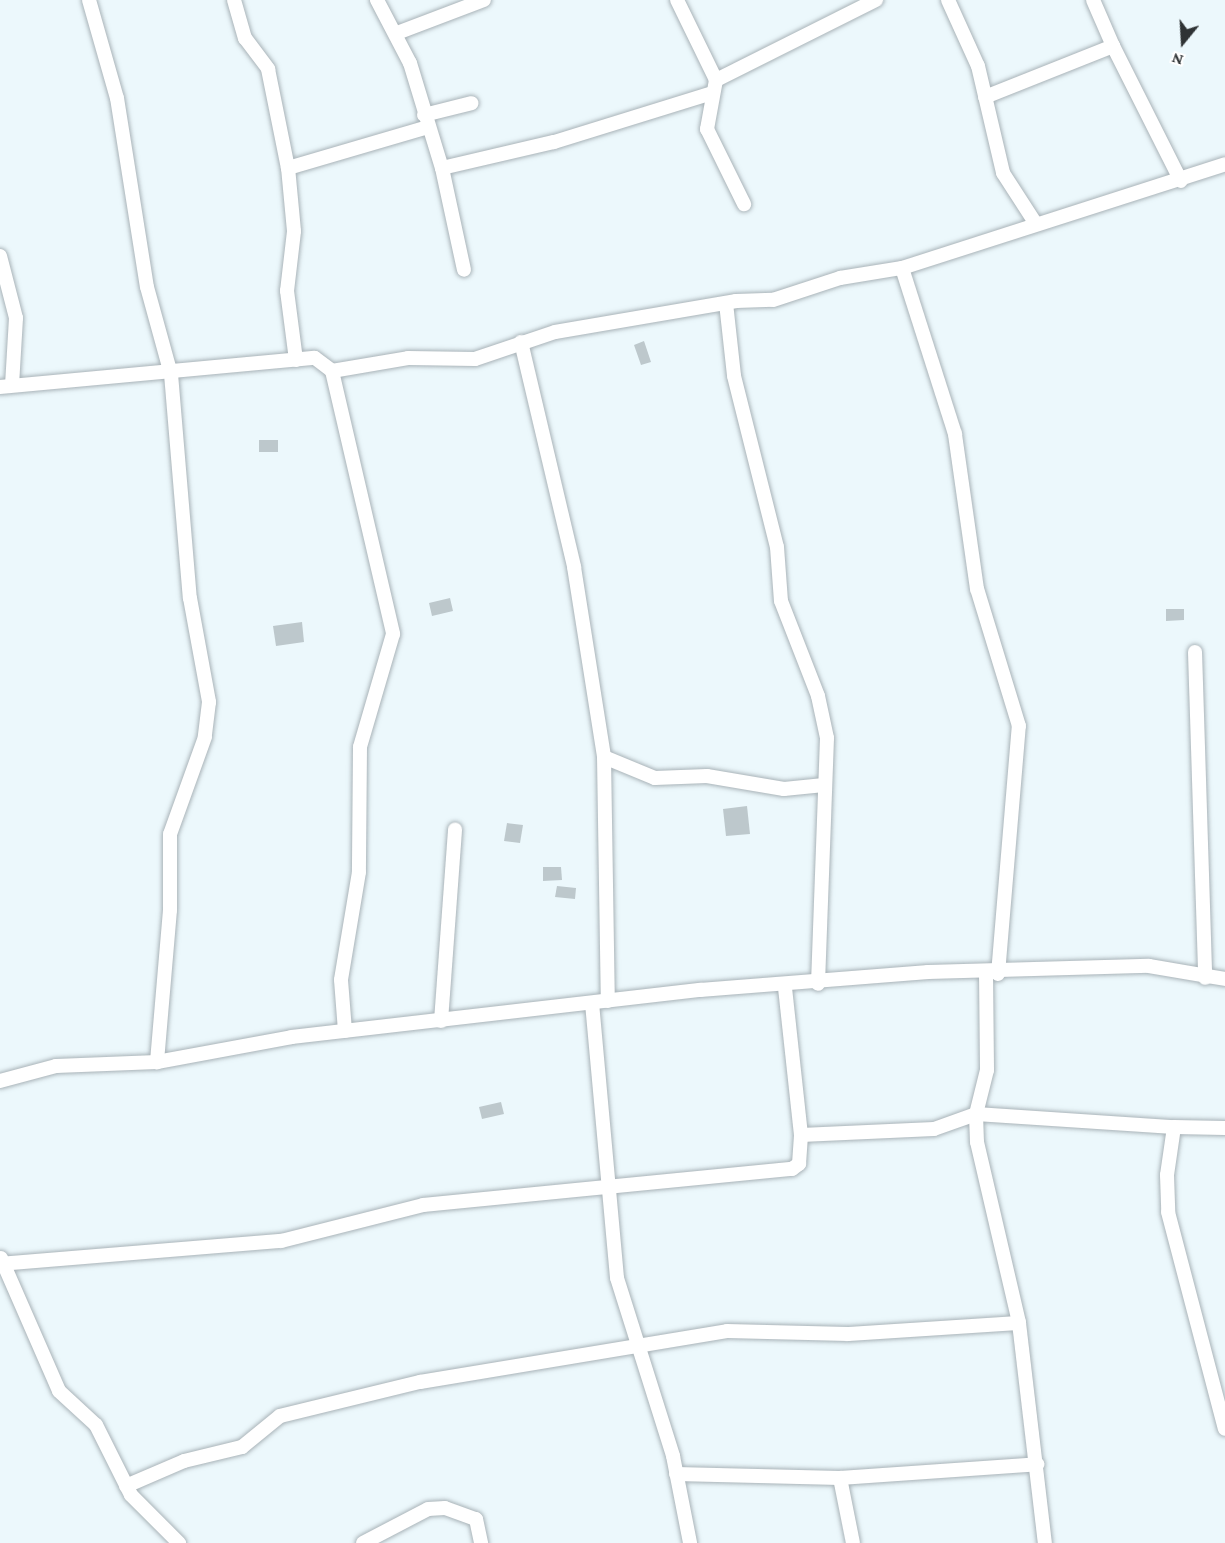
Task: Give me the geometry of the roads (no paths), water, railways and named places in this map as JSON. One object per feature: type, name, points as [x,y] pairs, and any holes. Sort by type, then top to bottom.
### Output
[{"type":"street","points":[[89,0],[117,98],[147,287],[171,374],[174,453],[187,514],[190,598],[209,702],[205,737],[170,834],[171,910],[157,1062]]},
{"type":"street","points":[[234,0],[245,38],[268,69],[288,168],[294,220],[287,291],[296,360]]},
{"type":"street","points":[[377,0],[397,33],[442,168],[464,270]]},
{"type":"street","points":[[397,33],[484,0]]},
{"type":"street","points":[[677,0],[714,87],[707,129],[744,204]]},
{"type":"street","points":[[442,168],[554,142],[589,127],[714,87],[876,0]]},
{"type":"street","points":[[948,0],[978,66],[1003,173],[1036,224]]},
{"type":"street","points":[[1093,0],[1113,46],[1181,181]]},
{"type":"street","points":[[985,97],[1113,46]]},
{"type":"street","points":[[288,168],[472,103]]},
{"type":"street","points":[[332,371],[408,358],[475,359],[521,342],[726,303],[773,300],[840,278],[902,268],[1036,224],[1181,181],[1225,164]]},
{"type":"street","points":[[0,256],[16,318],[3,387],[171,374],[296,360],[323,360],[332,371],[393,634],[360,747],[359,872],[341,980],[345,1031]]},
{"type":"street","points":[[902,268],[955,435],[977,589],[1019,726],[992,974],[987,1070],[976,1114],[982,1171],[1019,1323],[1038,1464],[1045,1543]]},
{"type":"street","points":[[726,303],[734,376],[777,547],[781,601],[818,696],[827,738],[818,984]]},
{"type":"street","points":[[521,342],[574,567],[604,757],[608,1001]]},
{"type":"street","points":[[1195,652],[1205,978]]},
{"type":"street","points":[[604,757],[655,778],[707,776],[784,789],[824,785]]},
{"type":"street","points":[[441,1021],[455,830]]},
{"type":"street","points":[[0,1080],[56,1066],[157,1062],[345,1031],[608,1001],[785,987],[928,972],[992,974],[1171,967],[1205,978],[1225,979]]},
{"type":"street","points":[[179,1543],[126,1486],[104,1437],[59,1391],[1,1261],[281,1241],[423,1205],[792,1169],[799,1164],[801,1135],[785,987]]},
{"type":"street","points":[[592,1003],[612,1188],[613,1257],[676,1474],[690,1543]]},
{"type":"street","points":[[801,1135],[934,1129],[976,1114],[1174,1127],[1225,1128]]},
{"type":"street","points":[[1174,1127],[1168,1212],[1225,1429]]},
{"type":"street","points":[[126,1486],[184,1461],[242,1447],[280,1416],[357,1395],[726,1331],[848,1334],[1019,1323]]},
{"type":"street","points":[[676,1474],[840,1478],[1038,1464]]},
{"type":"street","points":[[840,1478],[853,1543]]},
{"type":"street","points":[[363,1543],[428,1509],[445,1508],[476,1519],[482,1543]]}]
